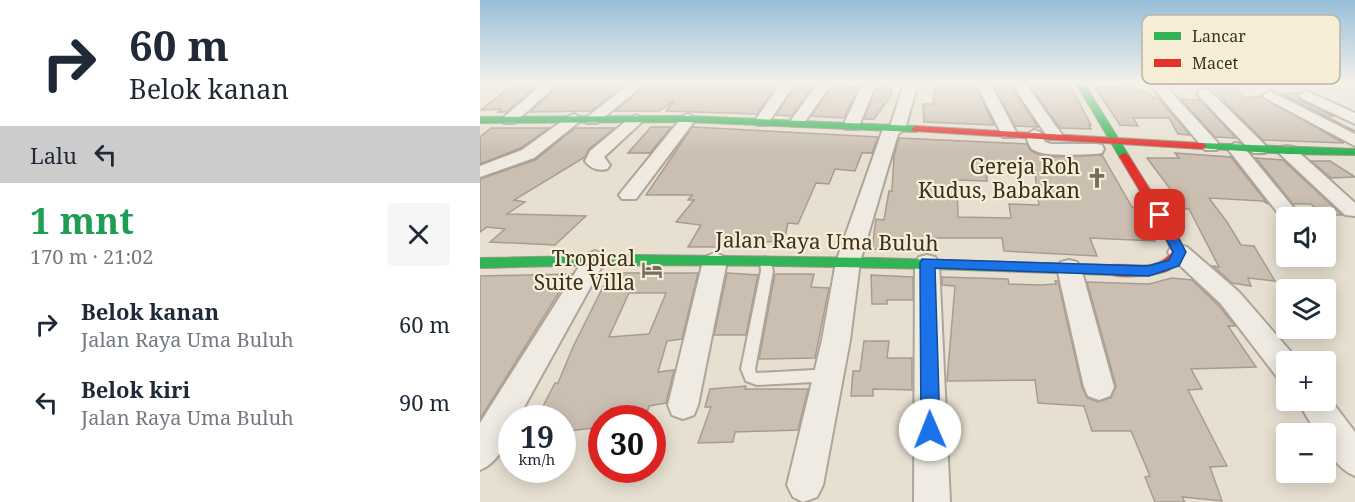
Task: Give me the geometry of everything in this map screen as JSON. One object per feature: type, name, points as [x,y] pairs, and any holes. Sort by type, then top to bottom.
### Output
[{"type":"street","points":[[509,120],[525,106]]},
{"type":"street","points":[[480,172],[528,154],[604,106]]},
{"type":"street","points":[[762,122],[772,106]]},
{"type":"street","points":[[797,123],[809,106]]},
{"type":"street","points":[[851,126],[859,106]]},
{"type":"street","points":[[805,485],[836,340],[848,262],[902,106]]},
{"type":"street","points":[[995,106],[1009,134]]},
{"type":"street","points":[[1033,106],[1055,136]]},
{"type":"street","points":[[1094,106],[1179,252],[1230,298],[1276,354]]},
{"type":"street","points":[[1176,106],[1211,146]]},
{"type":"street","points":[[1217,106],[1259,149]]},
{"type":"street","points":[[1291,106],[1355,141]]},
{"type":"street","points":[[1329,106],[1355,119]]},
{"type":"street","points":[[480,120],[688,119],[1055,136],[1287,151],[1355,152]]},
{"type":"street","points":[[628,195],[688,119]]},
{"type":"street","points":[[601,165],[594,161],[596,155],[636,120]]},
{"type":"street","points":[[1034,135],[1038,145],[1048,149],[1096,149]]},
{"type":"street","points":[[1235,148],[1283,207]]},
{"type":"street","points":[[1287,151],[1352,211]]},
{"type":"street","name":"Jalan Raya Uma Buluh","points":[[480,263],[595,259],[765,261],[927,263],[1149,271],[1174,263],[1179,252]]},
{"type":"street","points":[[480,454],[595,259]]},
{"type":"street","points":[[683,405],[715,261]]},
{"type":"street","points":[[927,263],[932,502]]},
{"type":"street","points":[[1069,268],[1099,387]]},
{"type":"street","points":[[1320,411],[1355,459]]},
{"type":"lane","points":[[765,261],[766,271],[748,369],[751,377],[757,379],[814,376]]},
{"type":"building","points":[[485,106],[513,106],[507,112],[498,112],[501,109],[481,110]]},
{"type":"building","points":[[536,106],[597,106],[591,111],[530,112]]},
{"type":"building","points":[[620,106],[666,106],[659,111],[615,111]]},
{"type":"building","points":[[670,106],[762,106],[757,114],[666,111]]},
{"type":"building","points":[[782,106],[799,106],[792,116],[776,115]]},
{"type":"building","points":[[818,106],[850,106],[844,118],[811,116]]},
{"type":"building","points":[[869,106],[883,106],[874,119],[864,119]]},
{"type":"building","points":[[923,106],[985,106],[994,125],[924,122]]},
{"type":"building","points":[[1004,106],[1024,106],[1038,127],[1015,126]]},
{"type":"building","points":[[1045,106],[1081,106],[1091,125],[1089,125],[1091,129],[1060,128]]},
{"type":"building","points":[[1108,106],[1165,106],[1190,135],[1178,134],[1169,118],[1133,118],[1138,126],[1120,125]]},
{"type":"building","points":[[1188,106],[1206,106],[1236,138],[1215,137]]},
{"type":"building","points":[[1229,106],[1279,106],[1344,143],[1263,140]]},
{"type":"building","points":[[1306,106],[1313,106],[1333,116],[1327,117]]},
{"type":"building","points":[[651,127],[671,127],[650,153],[628,153]]},
{"type":"building","points":[[692,127],[878,137],[872,153],[862,153],[855,171],[835,169],[829,184],[816,183],[798,224],[788,223],[784,241],[760,242],[759,245],[744,245],[743,247],[688,247],[701,225],[676,222],[694,200],[688,200],[692,195],[646,195]]},
{"type":"building","points":[[491,128],[549,128],[521,148],[480,164],[480,137]]},
{"type":"building","points":[[575,128],[615,128],[589,149],[585,157],[514,200],[525,202],[507,214],[586,216],[555,245],[490,242],[505,229],[487,227],[480,232],[480,179],[535,160]]},
{"type":"building","points":[[899,138],[1027,144],[1030,150],[1037,154],[1053,157],[1102,155],[1132,207],[1139,207],[1155,241],[1090,238],[1097,256],[1004,251],[1002,238],[934,238],[934,251],[872,249],[876,219],[884,220],[889,191],[892,191],[894,155]],"holes":[[[986,164],[1034,167],[1039,205],[1009,204],[1011,218],[958,217],[957,180],[987,181]]]},
{"type":"building","points":[[1175,153],[1231,157],[1268,204],[1263,201],[1209,198],[1241,245],[1254,246],[1275,281],[1248,278],[1251,286],[1232,283],[1213,266],[1219,267],[1189,209],[1181,209],[1171,194],[1174,194],[1147,158],[1179,158]]},
{"type":"building","points":[[1256,158],[1283,160],[1333,207],[1293,204]]},
{"type":"building","points":[[1311,161],[1330,161],[1355,177],[1331,178]]},
{"type":"building","points":[[614,273],[698,273],[682,339],[667,341],[658,372],[674,370],[666,403],[588,405],[588,429],[576,430],[576,405],[544,405],[555,383],[558,383],[603,287]],"holes":[[[629,293],[666,293],[649,334],[609,337]]]},
{"type":"building","points":[[727,273],[758,275],[746,335],[714,335]]},
{"type":"building","points":[[572,274],[563,286],[480,419],[480,276]]},
{"type":"building","points":[[775,274],[814,274],[811,287],[829,288],[815,358],[759,359]]},
{"type":"building","points":[[871,275],[913,277],[913,300],[887,300],[887,304],[872,304]]},
{"type":"building","points":[[942,277],[1008,279],[1009,284],[1041,285],[1056,284],[1055,281],[1058,281],[1082,387],[1087,398],[1098,402],[1111,398],[1116,386],[1087,282],[1149,284],[1172,278],[1192,280],[1219,306],[1235,326],[1228,326],[1256,367],[1191,369],[1202,389],[1188,390],[1227,466],[1210,467],[1222,501],[1182,497],[1185,502],[1155,502],[1145,477],[1150,476],[1131,431],[1092,431],[1084,406],[1038,403],[1035,380],[947,381],[955,286],[942,285]]},
{"type":"building","points":[[864,341],[889,341],[887,358],[912,358],[912,390],[873,389],[873,396],[851,396],[853,371],[860,371]]},
{"type":"building","points":[[746,386],[745,389],[808,389],[798,430],[735,432],[733,442],[698,443],[711,407],[705,407],[710,389]]},
{"type":"traffic: fast","points":[[1094,106],[1124,156]]},
{"type":"traffic: fast","points":[[480,120],[688,119],[916,129]]},
{"type":"traffic: fast","points":[[1202,146],[1355,152]]},
{"type":"traffic: fast","points":[[480,263],[638,260],[795,261],[1110,270]]},
{"type":"traffic: jam","points":[[916,129],[1202,146]]},
{"type":"traffic: jam","points":[[1110,270],[1158,269],[1173,260],[1179,252],[1160,215],[1124,156]]},
{"type":"place","name":"Gereja Roh Kudus, Babakan","points":[[1097,178]]},
{"type":"place","name":"Tropical Suite Villa","points":[[652,270]]},
{"type":"route","points":[[930,430],[927,263],[1149,271],[1174,263],[1179,252],[1160,215]]}]
